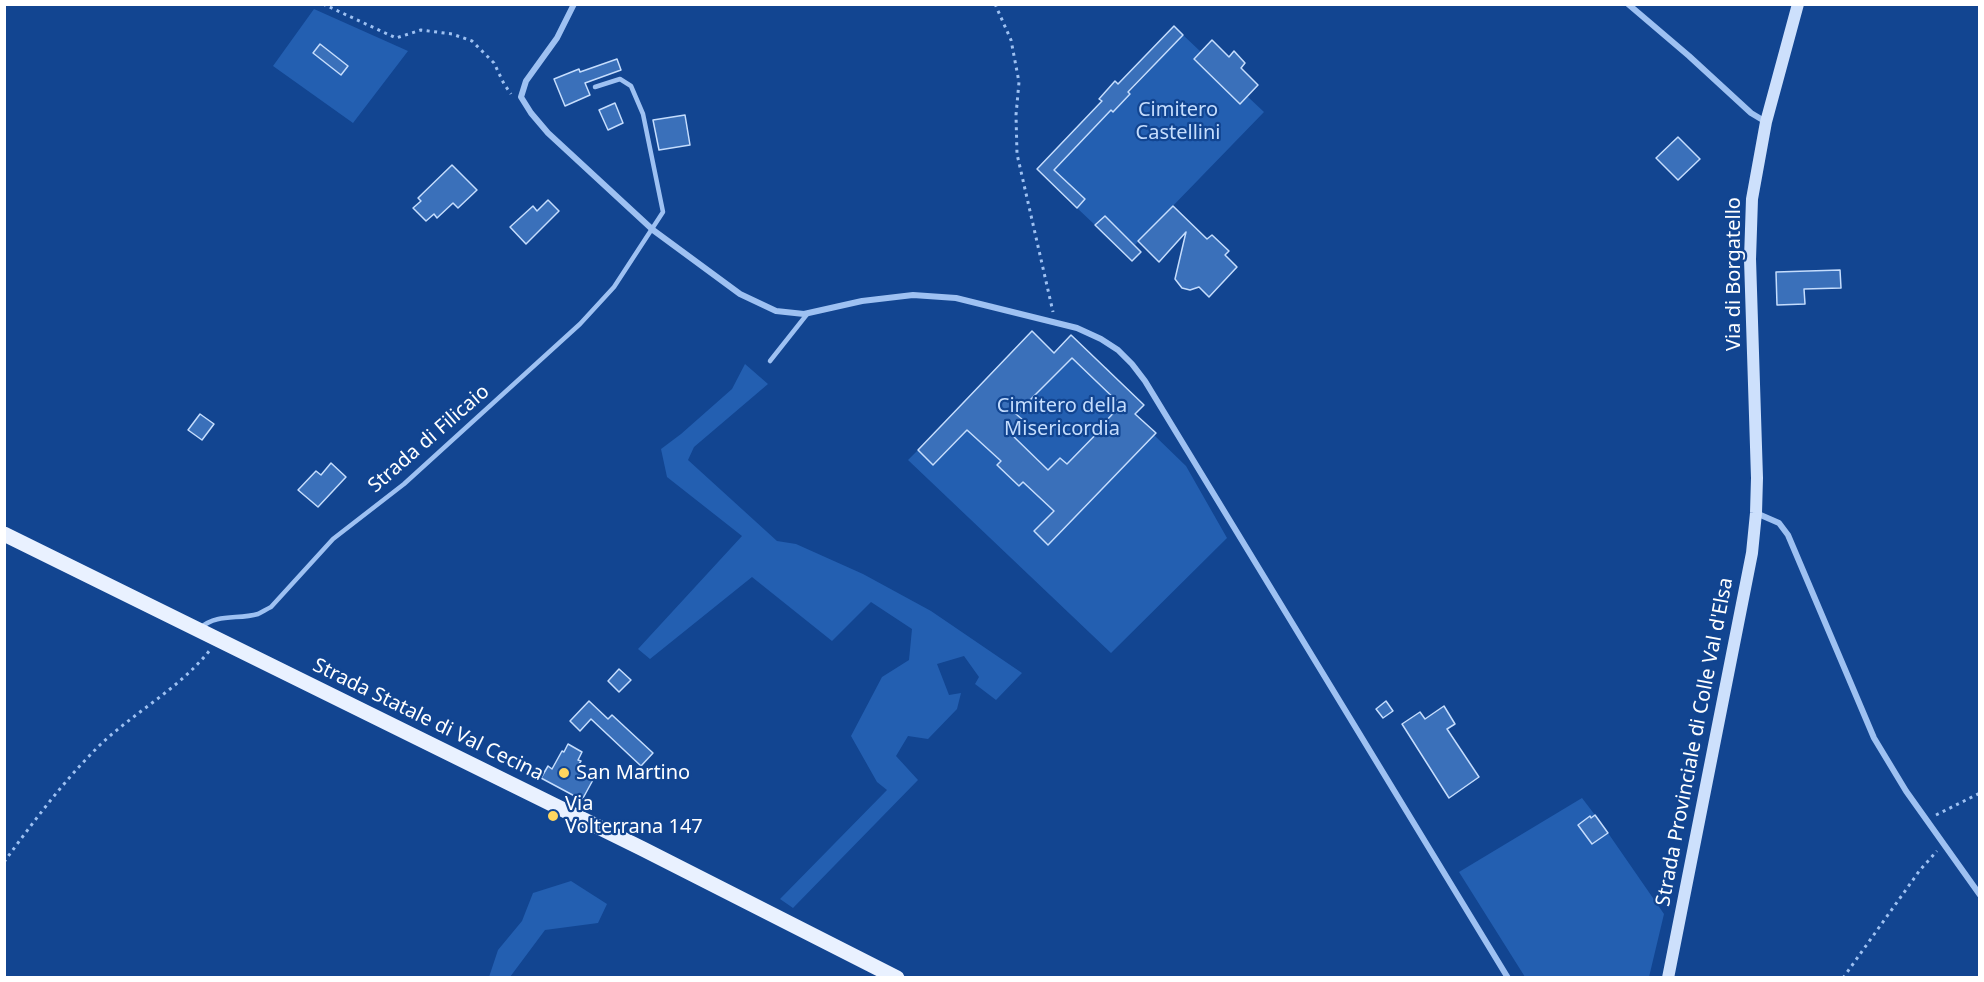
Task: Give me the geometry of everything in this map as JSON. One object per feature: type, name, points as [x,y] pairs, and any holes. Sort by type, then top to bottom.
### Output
[{"type":"main road","name":"Via di Borgatello","points":[[1756,513],[1757,445],[1750,232],[1755,176],[1766,122],[1798,4]]},
{"type":"main road","name":"Strada Provinciale di Colle Val d'Elsa","points":[[1668,978],[1746,590],[1756,513]]},
{"type":"main road","name":"Strada Statale di Val Cecina","points":[[4,534],[643,849],[897,978]]},
{"type":"street","points":[[574,4],[557,38],[526,81],[521,98],[548,133],[653,230],[740,294],[776,311],[808,313],[890,297],[935,296],[970,301],[1077,328],[1110,345],[1131,364],[1144,381],[1508,978]]},
{"type":"street","points":[[1628,4],[1684,51],[1751,113],[1766,122]]},
{"type":"street","points":[[1756,513],[1779,523],[1788,535],[1874,738],[1926,820],[1980,895]]},
{"type":"lane","name":"Strada di Filicaio","points":[[198,630],[208,622],[222,617],[258,614],[271,606],[333,539],[404,484],[580,324],[614,287],[663,212],[643,114],[631,86],[620,79],[596,87]]},
{"type":"lane","points":[[770,361],[808,313]]},
{"type":"path","points":[[323,4],[396,38],[421,30],[452,34],[472,41],[494,63],[511,94],[521,98]]},
{"type":"path","points":[[995,4],[1011,40],[1019,82],[1016,115],[1017,154],[1055,323]]},
{"type":"path","points":[[4,862],[37,815],[102,743],[185,676],[204,658],[218,639]]},
{"type":"path","points":[[1926,820],[1980,793]]},
{"type":"path","points":[[1843,978],[1920,870],[1944,845]]},
{"type":"green space","points":[[314,9],[408,51],[353,123],[273,66]]},
{"type":"green space","name":"Cimitero Castellini","points":[[1183,35],[1201,52],[1194,60],[1240,103],[1247,96],[1264,112],[1135,245],[1105,216],[1095,225],[1077,208],[1085,199],[1054,170]]},
{"type":"green space","name":"Cimitero della Misericordia","points":[[1021,342],[1055,375],[1072,358],[1094,379],[1106,367],[1110,371],[1099,384],[1121,405],[1105,422],[1117,433],[1140,420],[1034,531],[1048,545],[1154,435],[1186,466],[1227,538],[1111,653],[908,460],[918,450],[934,465],[1028,366]],"holes":[[[1050,380],[1016,414],[1024,421],[1010,436],[1038,459],[1047,471],[1060,458],[1067,464],[1101,429],[1112,439],[1048,505],[1023,482],[1019,486],[1001,461],[976,438]]]},
{"type":"green space","points":[[745,364],[768,384],[694,447],[688,460],[777,541],[796,544],[863,574],[931,611],[1022,673],[996,700],[975,684],[979,677],[964,656],[937,664],[949,695],[961,693],[957,709],[928,739],[908,736],[896,756],[918,780],[793,908],[780,899],[887,790],[877,782],[851,736],[882,677],[909,660],[912,629],[871,602],[832,641],[752,577],[650,659],[638,649],[742,536],[667,477],[661,449],[732,389]]},
{"type":"green space","points":[[1582,798],[1595,815],[1578,825],[1592,844],[1608,833],[1664,914],[1649,977],[1525,977],[1459,872]]},
{"type":"green space","points":[[571,881],[607,904],[598,923],[545,930],[510,977],[489,977],[498,950],[522,921],[533,893]]},
{"type":"building","points":[[1174,26],[1183,35],[1128,92],[1130,94],[1113,112],[1111,110],[1054,170],[1085,199],[1077,208],[1037,169],[1102,101],[1099,99],[1115,81],[1118,84]]},
{"type":"building","points":[[1212,40],[1229,57],[1234,51],[1245,63],[1241,68],[1258,85],[1240,104],[1194,59]]},
{"type":"building","points":[[320,44],[348,66],[341,75],[313,53]]},
{"type":"building","points":[[617,59],[621,70],[585,83],[590,95],[565,106],[554,79],[579,69],[580,72]]},
{"type":"building","points":[[615,103],[623,123],[608,130],[599,110]]},
{"type":"building","points":[[685,115],[690,145],[659,150],[653,120]]},
{"type":"building","points":[[1678,137],[1700,159],[1678,180],[1656,158]]},
{"type":"building","points":[[452,165],[477,190],[458,208],[453,203],[437,218],[434,214],[426,221],[413,208],[421,201],[418,198]]},
{"type":"building","points":[[548,200],[559,211],[526,244],[510,227],[533,206],[537,211]]},
{"type":"building","points":[[1173,206],[1207,239],[1212,235],[1229,251],[1225,255],[1237,267],[1209,297],[1199,287],[1190,290],[1182,288],[1175,279],[1186,232],[1159,262],[1138,241]]},
{"type":"building","points":[[1105,216],[1141,252],[1132,261],[1095,225]]},
{"type":"building","points":[[1840,270],[1841,288],[1804,289],[1805,304],[1777,305],[1776,272]]},
{"type":"building","points":[[1032,331],[1054,353],[1071,335],[1144,405],[1135,414],[1156,433],[1048,545],[1034,531],[1054,511],[1023,482],[1019,486],[997,465],[1001,461],[967,430],[933,465],[918,450]],"holes":[[[1072,358],[1121,405],[1105,422],[1107,423],[1067,464],[1060,458],[1048,470],[1011,434],[1024,421],[1016,414]]]},
{"type":"building","points":[[200,414],[214,424],[202,440],[188,430]]},
{"type":"building","points":[[331,463],[346,477],[318,507],[298,490],[316,471],[321,475]]},
{"type":"building","points":[[619,669],[631,680],[619,692],[608,681]]},
{"type":"building","points":[[589,701],[608,719],[612,715],[653,753],[641,766],[591,719],[580,731],[570,721]]},
{"type":"building","points":[[1386,701],[1393,711],[1383,718],[1376,709]]},
{"type":"building","points":[[1444,706],[1455,724],[1447,729],[1479,777],[1449,798],[1402,724],[1420,712],[1425,719]]},
{"type":"building","name":"San Martino","points":[[568,744],[582,752],[578,760],[581,761],[576,769],[594,778],[582,800],[541,778],[548,766],[552,769]]},
{"type":"building","points":[[1595,815],[1608,833],[1592,844],[1578,825]]},
{"type":"place","name":"San Martino","points":[[564,773]]},
{"type":"place","name":"Via Volterrana 147","points":[[553,816]]}]
